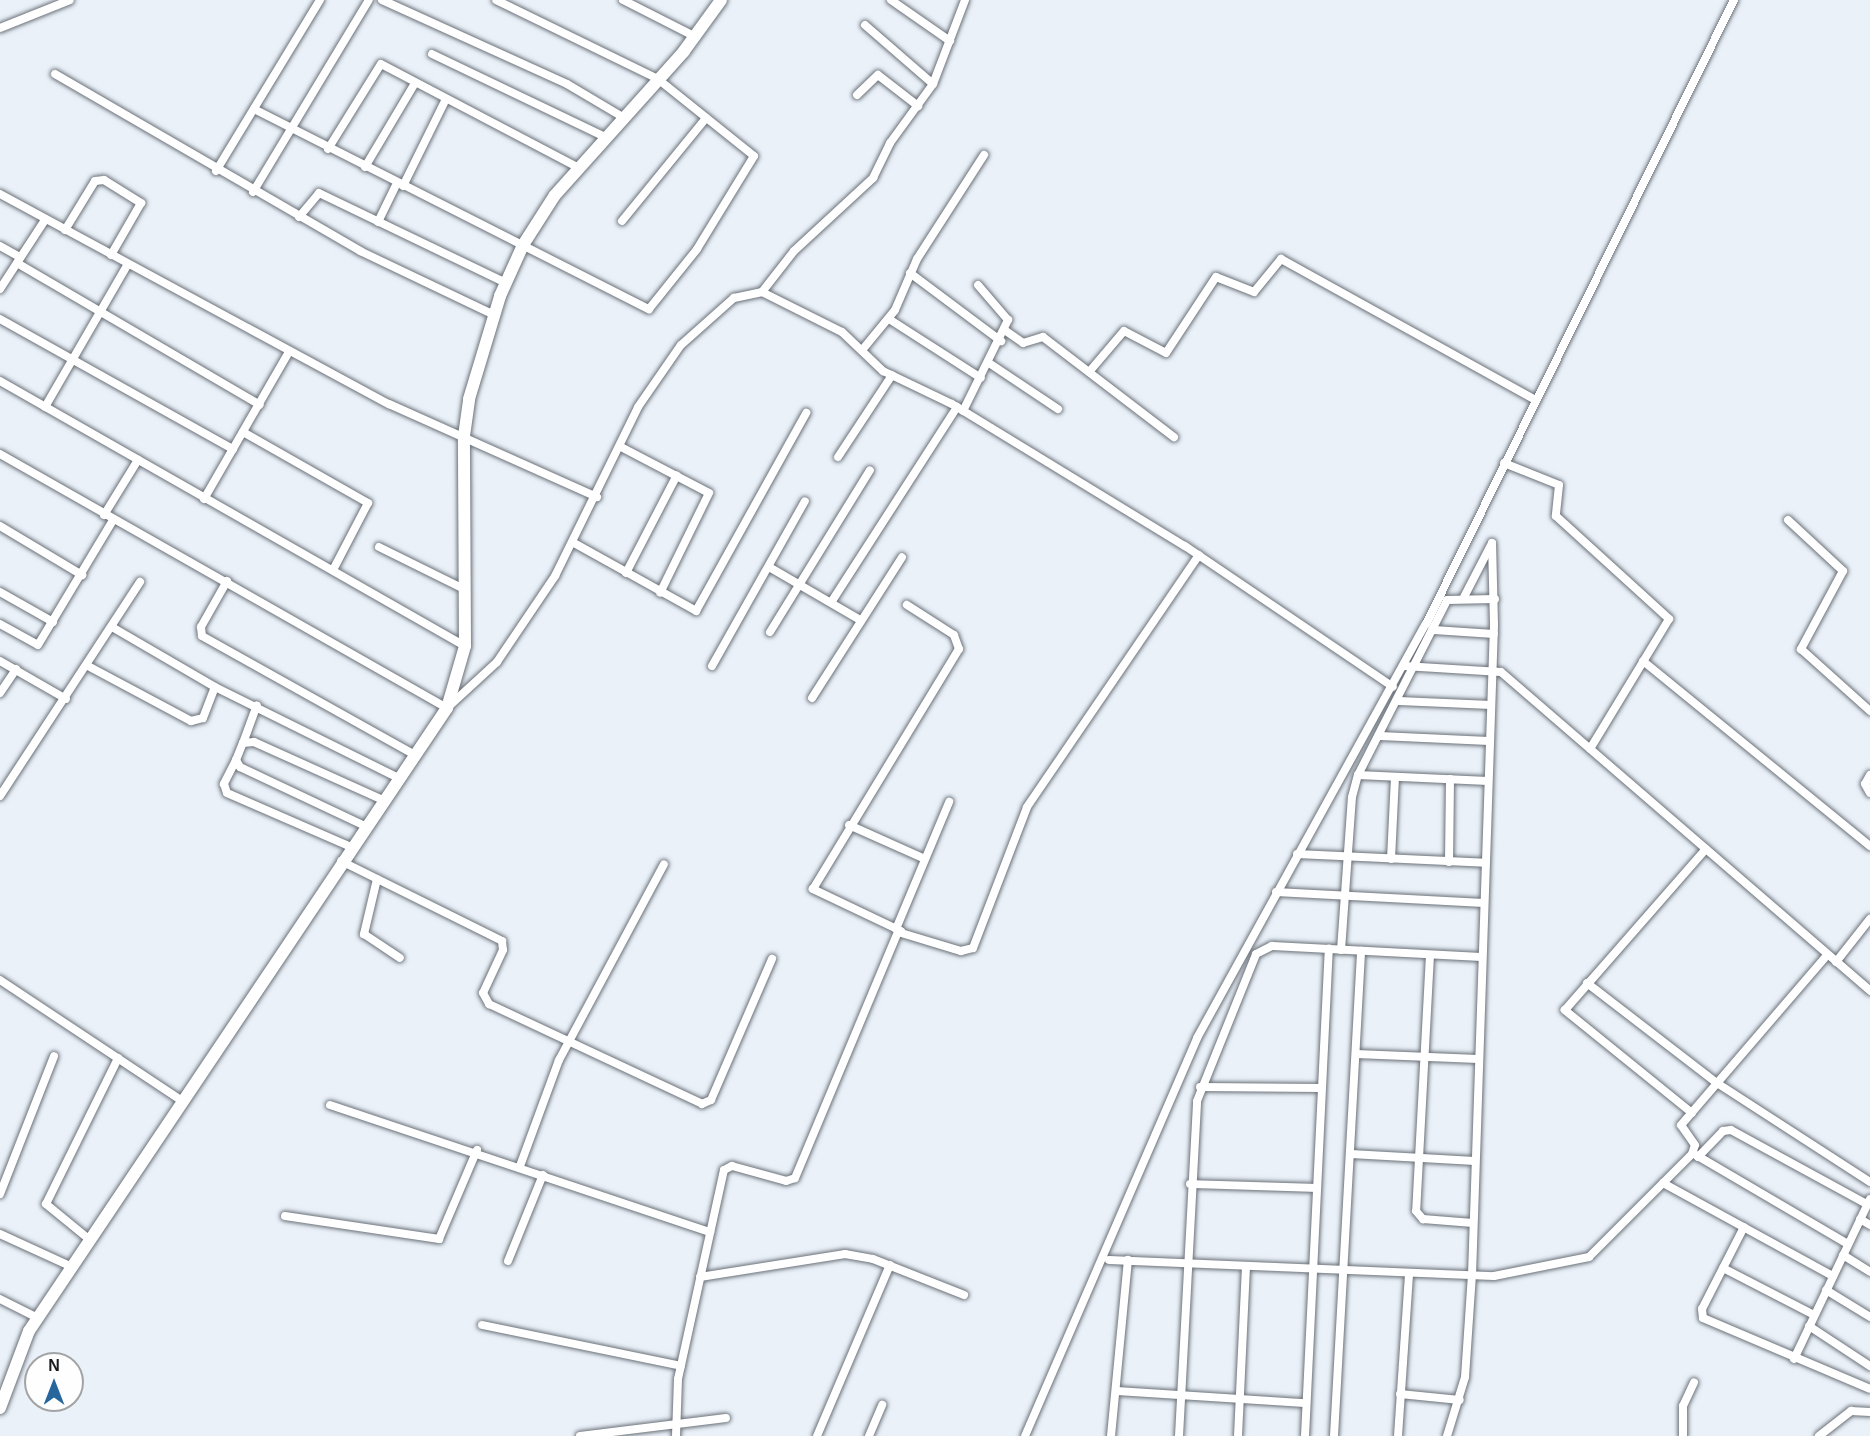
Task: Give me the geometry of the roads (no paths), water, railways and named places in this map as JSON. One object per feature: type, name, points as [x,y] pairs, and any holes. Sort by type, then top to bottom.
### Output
[{"type":"street","points":[[0,28],[70,0]]},
{"type":"street","points":[[216,171],[320,0]]},
{"type":"street","points":[[253,192],[369,0]]},
{"type":"street","points":[[382,0],[567,84],[621,116]]},
{"type":"street","points":[[254,110],[327,149],[651,308],[755,161],[658,79],[496,0]]},
{"type":"street","points":[[623,0],[696,37]]},
{"type":"street","points":[[447,708],[465,646],[464,436],[469,399],[506,283],[523,245],[577,167],[621,116],[696,37],[721,0]]},
{"type":"street","points":[[891,0],[950,41]]},
{"type":"street","points":[[762,292],[794,251],[866,186],[933,84],[965,0]]},
{"type":"street","points":[[1026,1436],[1192,1048],[1297,854],[1404,666],[1734,0]]},
{"type":"street","points":[[865,25],[933,84]]},
{"type":"street","points":[[432,54],[603,136]]},
{"type":"street","points":[[327,149],[378,64],[445,101],[577,167]]},
{"type":"street","points":[[56,74],[253,192],[494,315]]},
{"type":"street","points":[[857,95],[878,75],[918,106]]},
{"type":"street","points":[[365,167],[415,83]]},
{"type":"street","points":[[378,222],[445,101]]},
{"type":"street","points":[[622,221],[706,118]]},
{"type":"street","points":[[863,349],[889,319],[910,273],[984,155]]},
{"type":"street","points":[[65,230],[95,181],[104,180],[141,203],[111,255]]},
{"type":"street","points":[[299,217],[316,193],[506,283]]},
{"type":"street","points":[[0,194],[289,352],[597,497]]},
{"type":"street","points":[[0,289],[45,220]]},
{"type":"street","points":[[0,246],[19,260],[260,405]]},
{"type":"street","points":[[1089,372],[1124,331],[1166,353],[1215,278],[1254,292],[1281,259],[1535,400]]},
{"type":"street","points":[[45,407],[104,310],[128,264]]},
{"type":"street","points":[[910,273],[1002,341]]},
{"type":"street","points":[[832,601],[981,378],[1002,341],[1006,331],[1006,313],[978,285]]},
{"type":"street","points":[[0,1408],[38,1318],[341,861],[447,708],[497,662],[574,543],[646,394],[696,329],[734,298],[762,292],[842,332],[892,375],[960,409],[1199,555],[1393,687]]},
{"type":"street","points":[[0,319],[233,449]]},
{"type":"street","points":[[889,319],[981,378]]},
{"type":"street","points":[[1006,331],[1023,343],[1043,337],[1174,437]]},
{"type":"street","points":[[204,499],[289,352]]},
{"type":"street","points":[[989,363],[1058,409]]},
{"type":"street","points":[[838,457],[892,375]]},
{"type":"street","points":[[0,381],[465,646]]},
{"type":"street","points":[[574,543],[660,593],[698,610],[806,413]]},
{"type":"street","points":[[243,432],[368,503],[333,570]]},
{"type":"street","points":[[621,447],[677,475],[710,496],[660,593]]},
{"type":"street","points":[[0,454],[112,520],[227,581],[447,708]]},
{"type":"street","points":[[104,515],[138,460]]},
{"type":"street","points":[[1504,463],[1559,485],[1556,516],[1668,616],[1667,626],[1590,749]]},
{"type":"street","points":[[770,632],[870,470]]},
{"type":"street","points":[[626,573],[677,475]]},
{"type":"street","points":[[712,666],[805,501]]},
{"type":"street","points":[[0,624],[38,645],[82,575],[112,520]]},
{"type":"street","points":[[1788,520],[1843,571],[1801,649],[1870,711]]},
{"type":"street","points":[[0,526],[82,575]]},
{"type":"street","points":[[1447,1436],[1460,1400],[1472,1275],[1495,599],[1492,543],[1464,597]]},
{"type":"street","points":[[379,547],[466,590]]},
{"type":"street","points":[[907,605],[954,635],[959,649],[849,825],[813,892],[898,930],[961,951],[973,948],[1027,807],[1199,555]]},
{"type":"street","points":[[812,698],[902,557]]},
{"type":"street","points":[[768,567],[801,583],[860,620]]},
{"type":"street","points":[[227,581],[201,627],[202,636],[416,755]]},
{"type":"street","points":[[0,796],[88,666],[140,582]]},
{"type":"street","points":[[0,592],[53,622]]},
{"type":"street","points":[[1341,950],[1348,857],[1359,775],[1418,667],[1448,599],[1464,597],[1495,599]]},
{"type":"street","points":[[112,627],[215,687],[257,705],[398,778]]},
{"type":"street","points":[[1434,630],[1494,634]]},
{"type":"street","points":[[0,661],[66,699]]},
{"type":"street","points":[[1643,661],[1870,846]]},
{"type":"street","points":[[88,666],[192,722],[203,718],[215,687]]},
{"type":"street","points":[[1404,666],[1492,669],[1590,749],[1870,991]]},
{"type":"street","points":[[0,693],[16,669]]},
{"type":"street","points":[[1399,701],[1491,705]]},
{"type":"street","points":[[257,705],[243,744],[224,784],[227,793],[351,847]]},
{"type":"street","points":[[1380,736],[1490,741]]},
{"type":"street","points":[[243,744],[254,742],[383,800]]},
{"type":"street","points":[[236,760],[240,767],[365,826]]},
{"type":"street","points":[[1359,775],[1488,781]]},
{"type":"street","points":[[1870,775],[1865,784],[1870,793]]},
{"type":"street","points":[[1391,859],[1395,777]]},
{"type":"street","points":[[1449,862],[1450,779]]},
{"type":"street","points":[[676,1436],[679,1426],[681,1366],[726,1168],[786,1181],[795,1178],[949,802]]},
{"type":"street","points":[[849,825],[925,859]]},
{"type":"street","points":[[1692,1113],[1566,1014],[1587,983],[1706,849]]},
{"type":"street","points":[[1297,854],[1485,863]]},
{"type":"street","points":[[341,861],[501,941],[503,950],[483,999],[707,1104],[772,959]]},
{"type":"street","points":[[520,1166],[569,1041],[664,864]]},
{"type":"street","points":[[377,879],[364,934],[400,958]]},
{"type":"street","points":[[1276,892],[1484,903]]},
{"type":"street","points":[[1836,962],[1870,919]]},
{"type":"street","points":[[1179,1436],[1190,1184],[1200,1088],[1256,954],[1272,946],[1482,957]]},
{"type":"street","points":[[1305,1436],[1310,1269],[1329,949]]},
{"type":"street","points":[[1334,1436],[1345,1271],[1361,951]]},
{"type":"street","points":[[1430,954],[1419,1216],[1473,1223]]},
{"type":"street","points":[[1695,1155],[1694,1143],[1680,1129],[1827,955]]},
{"type":"street","points":[[0,980],[182,1101]]},
{"type":"street","points":[[1587,983],[1717,1083],[1870,1182]]},
{"type":"street","points":[[1356,1054],[1478,1059]]},
{"type":"street","points":[[0,1194],[54,1056]]},
{"type":"street","points":[[90,1240],[46,1204],[118,1058]]},
{"type":"street","points":[[1200,1088],[1321,1088]]},
{"type":"street","points":[[330,1105],[477,1150],[710,1232]]},
{"type":"street","points":[[1109,1260],[1187,1261],[1345,1271],[1506,1275],[1589,1257],[1663,1183],[1723,1131],[1731,1130],[1869,1202],[1794,1359]]},
{"type":"street","points":[[285,1216],[439,1239],[477,1150]]},
{"type":"street","points":[[1351,1154],[1475,1161]]},
{"type":"street","points":[[1695,1155],[1848,1244]]},
{"type":"street","points":[[508,1261],[543,1175]]},
{"type":"street","points":[[1663,1183],[1833,1276]]},
{"type":"street","points":[[1190,1184],[1314,1188]]},
{"type":"street","points":[[1860,1218],[1870,1225]]},
{"type":"street","points":[[1744,1227],[1702,1309],[1704,1318],[1794,1359],[1870,1389]]},
{"type":"street","points":[[0,1234],[72,1267]]},
{"type":"street","points":[[700,1277],[835,1254],[890,1265],[964,1295]]},
{"type":"street","points":[[1843,1255],[1870,1272]]},
{"type":"street","points":[[1111,1436],[1118,1391],[1128,1260]]},
{"type":"street","points":[[816,1436],[890,1265]]},
{"type":"street","points":[[1238,1436],[1246,1266]]},
{"type":"street","points":[[1723,1268],[1814,1315]]},
{"type":"street","points":[[1398,1436],[1409,1273]]},
{"type":"street","points":[[1826,1290],[1870,1317]]},
{"type":"street","points":[[0,1299],[38,1318]]},
{"type":"street","points":[[482,1325],[681,1366]]},
{"type":"street","points":[[1809,1326],[1870,1366]]},
{"type":"street","points":[[1683,1436],[1683,1406],[1694,1382]]},
{"type":"street","points":[[1118,1391],[1305,1403]]},
{"type":"street","points":[[1400,1394],[1460,1400]]},
{"type":"street","points":[[868,1436],[882,1405]]},
{"type":"street","points":[[1819,1436],[1851,1411],[1870,1412]]},
{"type":"street","points":[[580,1436],[679,1426],[726,1418]]}]
